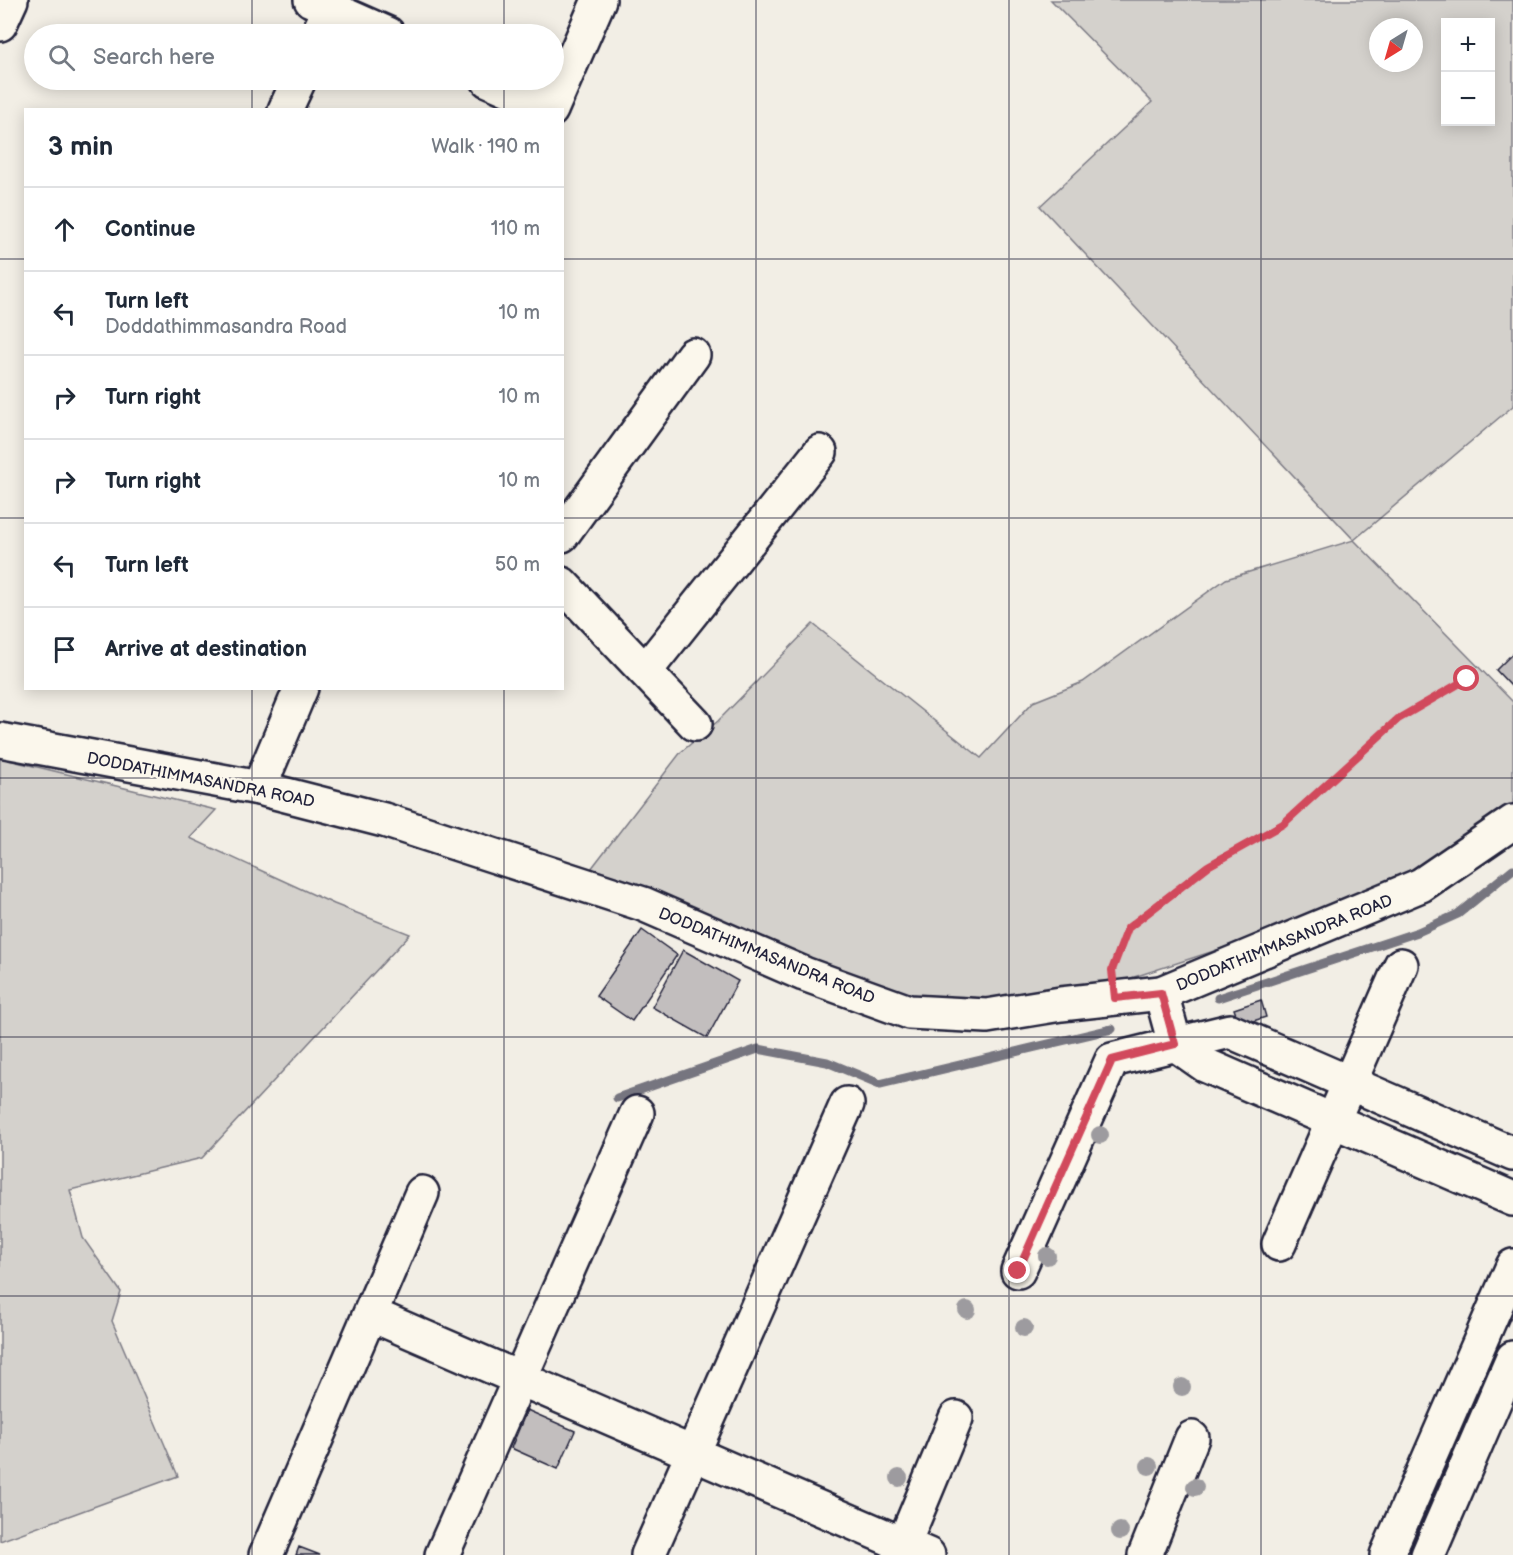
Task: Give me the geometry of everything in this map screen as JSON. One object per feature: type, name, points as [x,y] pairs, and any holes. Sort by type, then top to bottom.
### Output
[{"type":"street","points":[[0,24],[11,0]]},
{"type":"street","points":[[564,79],[599,0]]},
{"type":"street","points":[[323,11],[360,24]]},
{"type":"street","points":[[286,108],[294,90]]},
{"type":"street","points":[[510,90],[549,108]]},
{"type":"street","points":[[551,108],[559,90]]},
{"type":"street","points":[[564,532],[693,355]]},
{"type":"street","points":[[645,670],[820,452]]},
{"type":"street","points":[[564,586],[695,724]]},
{"type":"street","points":[[259,788],[300,690]]},
{"type":"street","name":"DODDATHIMMASANDRA ROAD","points":[[0,740],[259,788],[384,820],[643,904],[804,974],[909,1012],[987,1016],[1161,993],[1421,885],[1513,822]]},
{"type":"street","points":[[1279,1244],[1401,965]]},
{"type":"street","points":[[1161,993],[1175,1044],[1205,1065],[1513,1199]]},
{"type":"street","points":[[1018,1271],[1112,1060],[1230,1031],[1513,1154]]},
{"type":"street","points":[[648,1555],[847,1104]]},
{"type":"street","points":[[442,1555],[637,1113]]},
{"type":"street","points":[[266,1555],[422,1193]]},
{"type":"street","points":[[1387,1555],[1513,1266]]},
{"type":"street","points":[[370,1314],[693,1454],[910,1552],[956,1418]]},
{"type":"street","points":[[1428,1555],[1513,1358]]},
{"type":"street","points":[[1145,1555],[1192,1438]]},
{"type":"path","points":[[1115,998],[1112,970],[1128,928],[1208,866],[1283,824],[1398,719],[1467,679]]},
{"type":"shaded area","points":[[1051,0],[1513,0],[1513,406],[1354,540],[1040,206],[1152,102]]},
{"type":"shaded area","points":[[1354,540],[1513,702],[1513,806],[1489,828],[1419,875],[1306,921],[1128,979],[1005,1004],[902,995],[591,869],[681,752],[718,721],[813,624],[981,758],[1033,702],[1083,682],[1226,579]]},
{"type":"shaded area","points":[[0,758],[216,810],[190,838],[334,904],[410,934],[202,1158],[70,1190],[83,1238],[121,1292],[112,1321],[178,1476],[0,1541]]},
{"type":"building","points":[[1513,653],[1513,688],[1496,670]]},
{"type":"building","points":[[642,930],[677,955],[632,1021],[596,996]]},
{"type":"building","points":[[683,950],[738,981],[707,1038],[652,1007]]},
{"type":"building","points":[[1261,1000],[1266,1017],[1240,1025],[1234,1009]]},
{"type":"building","points":[[527,1410],[575,1431],[558,1469],[511,1448]]},
{"type":"building","points":[[299,1547],[320,1555],[296,1555]]},
{"type":"waterway","points":[[1218,998],[1418,932],[1458,914],[1513,869]]},
{"type":"waterway","points":[[617,1098],[758,1049],[827,1062],[880,1084],[1112,1029]]},
{"type":"route","points":[[1018,1271],[1112,1060],[1175,1044],[1161,993],[1115,998],[1112,970],[1128,928],[1208,866],[1283,824],[1398,719],[1467,679]]}]
